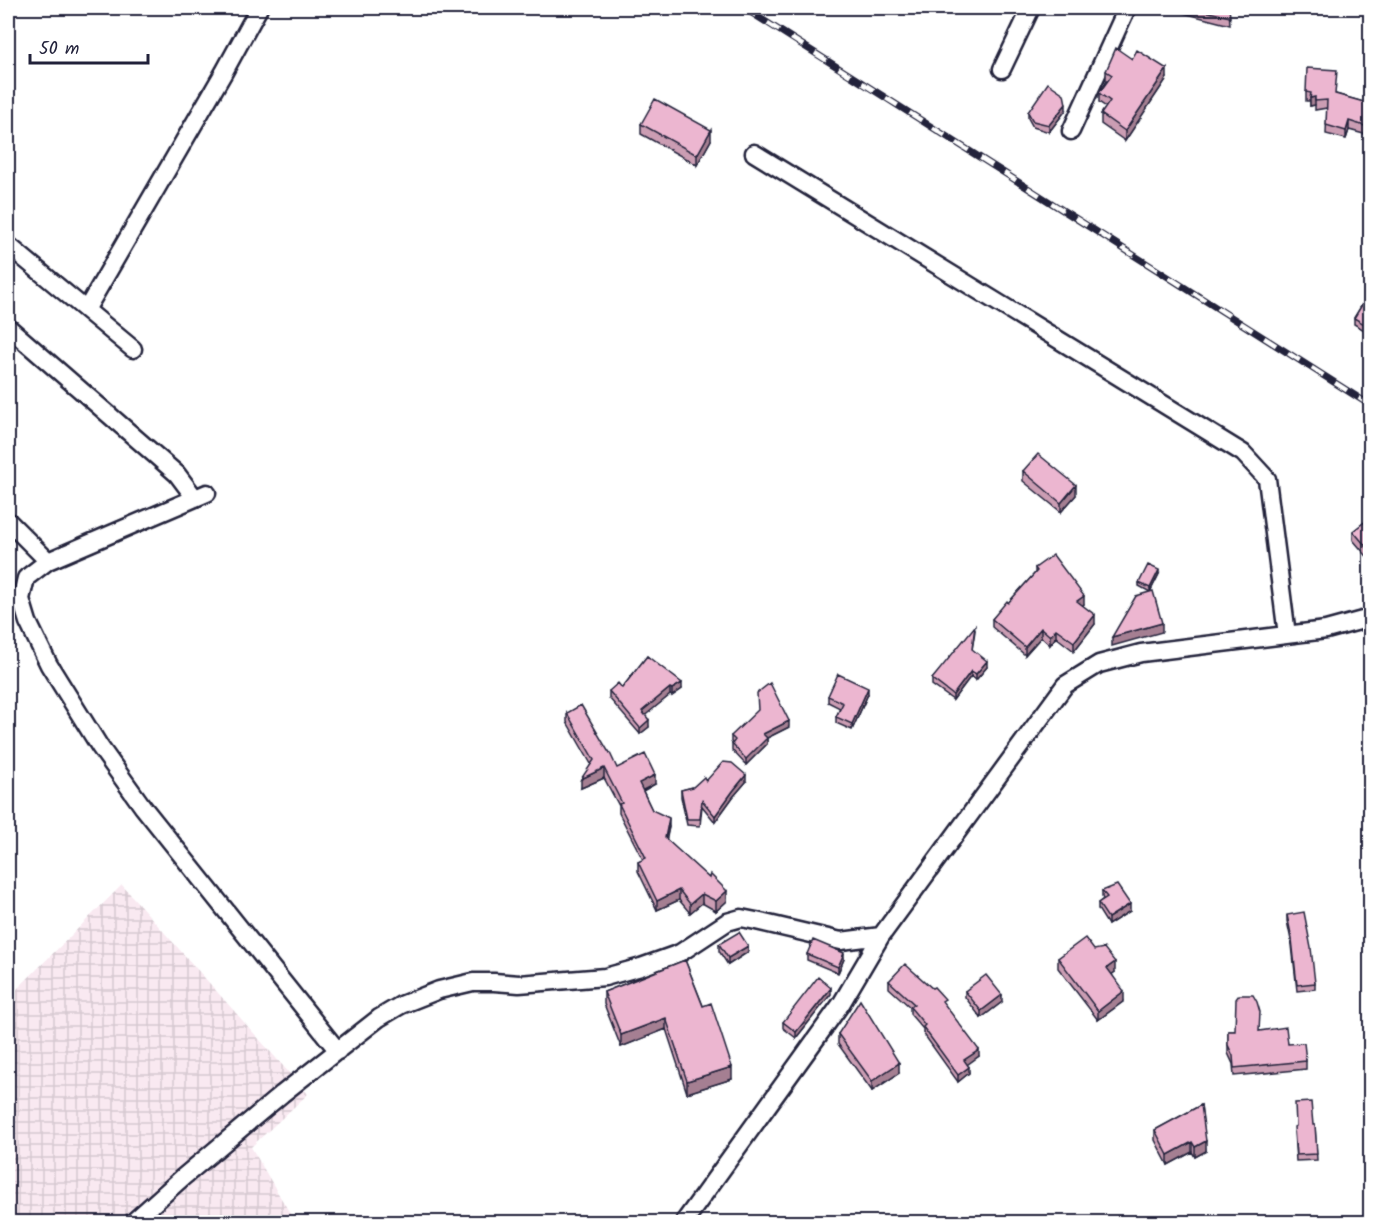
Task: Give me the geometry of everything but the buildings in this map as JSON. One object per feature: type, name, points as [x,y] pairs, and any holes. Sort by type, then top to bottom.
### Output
[{"type":"street","points":[[86,310],[259,8]]},
{"type":"street","points":[[1002,69],[1031,8]]},
{"type":"street","points":[[1071,131],[1127,8]]},
{"type":"street","points":[[754,153],[1243,453],[1267,479],[1287,635]]},
{"type":"street","points":[[8,245],[134,349]]},
{"type":"street","points":[[8,327],[201,495],[48,561],[26,578],[21,599],[28,622],[48,665],[100,747],[143,807],[338,1051]]},
{"type":"street","points":[[8,520],[48,561]]},
{"type":"street","points":[[684,1222],[841,1004],[881,936],[1065,685],[1099,664],[1141,653],[1326,630],[1371,618]]},
{"type":"street","points":[[133,1222],[282,1094],[379,1018],[401,1005],[439,990],[473,982],[519,984],[605,977],[680,953],[727,922],[741,918],[841,941],[881,936]]},
{"type":"shaded area","points":[[122,885],[308,1094],[251,1147],[295,1222],[8,1222],[8,998]]},
{"type":"railway","points":[[744,8],[1370,405]]}]
